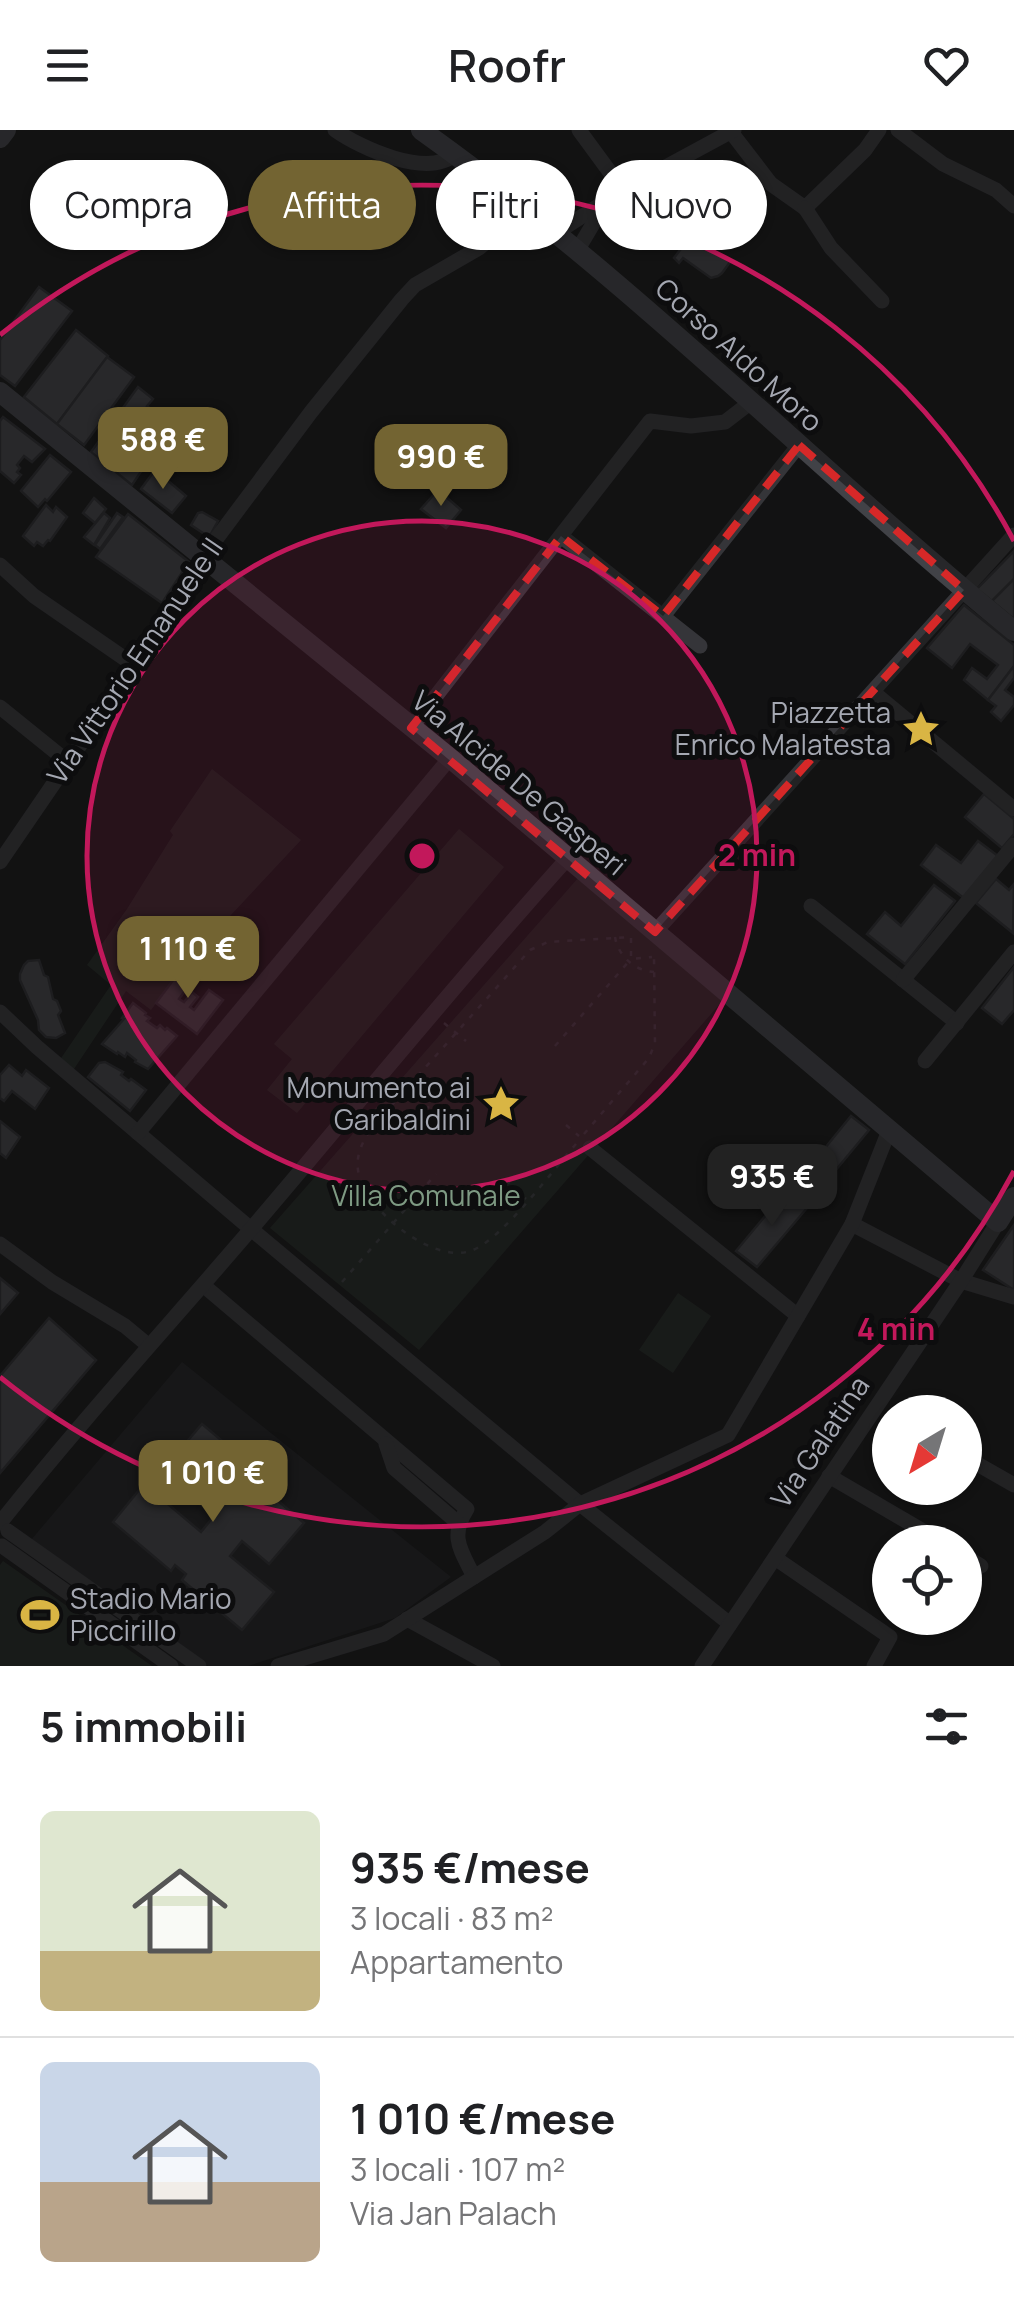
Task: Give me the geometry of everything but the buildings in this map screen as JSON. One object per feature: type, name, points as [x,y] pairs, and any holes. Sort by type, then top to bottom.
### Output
[{"type":"main road","points":[[0,138],[6,130]]},
{"type":"main road","name":"Corso Aldo Moro","points":[[421,130],[463,160]]},
{"type":"main road","name":"Corso Aldo Moro","points":[[577,252],[1014,631]]},
{"type":"main road","name":"Via Alcide De Gasperi","points":[[0,392],[450,758],[998,1222]]},
{"type":"main road","name":"Via Galatina","points":[[998,1222],[1014,1196]]},
{"type":"street","points":[[335,130],[362,147],[404,160],[448,161],[455,154]]},
{"type":"street","points":[[579,130],[601,160]]},
{"type":"street","points":[[805,208],[865,150],[879,130]]},
{"type":"street","points":[[898,130],[944,164],[996,190],[1014,206]]},
{"type":"street","points":[[679,160],[733,131],[771,184],[805,208],[831,248],[882,301]]},
{"type":"street","points":[[996,190],[1014,182]]},
{"type":"street","points":[[577,252],[595,221]]},
{"type":"street","name":"Via Vittorio Emanuele II","points":[[0,862],[204,556],[311,412],[416,285],[476,250]]},
{"type":"street","points":[[411,728],[650,421],[691,426],[725,422],[751,402]]},
{"type":"street","points":[[663,616],[799,446]]},
{"type":"street","points":[[655,932],[1014,535]]},
{"type":"street","points":[[561,536],[700,646]]},
{"type":"street","points":[[0,565],[34,596],[134,665]]},
{"type":"street","points":[[872,692],[1014,809]]},
{"type":"street","points":[[0,707],[68,762]]},
{"type":"street","points":[[138,1134],[450,758]]},
{"type":"street","points":[[903,980],[1014,845]]},
{"type":"street","points":[[2,1534],[54,1455],[567,860]]},
{"type":"street","points":[[811,906],[956,1023]]},
{"type":"street","points":[[926,1061],[1014,952]]},
{"type":"street","points":[[4,1018],[251,1230],[730,1624]]},
{"type":"street","points":[[278,1666],[384,1634],[545,1532],[580,1504],[728,1435],[852,1224],[890,1128]]},
{"type":"street","points":[[585,1143],[798,1316]]},
{"type":"street","name":"Via Galatina","points":[[893,1395],[998,1222]]},
{"type":"street","points":[[852,1224],[960,1281],[1014,1297]]},
{"type":"street","points":[[0,1244],[149,1346]]},
{"type":"street","points":[[202,1285],[384,1440],[394,1468],[462,1516],[457,1542],[474,1577]]},
{"type":"street","name":"Via Galatina","points":[[702,1666],[830,1476],[872,1425]]},
{"type":"street","points":[[982,1466],[1014,1485]]},
{"type":"street","points":[[830,1476],[913,1525]]},
{"type":"street","points":[[2,1534],[172,1666]]},
{"type":"street","points":[[2,1534],[199,1666]]},
{"type":"street","points":[[775,1558],[890,1638],[874,1666]]},
{"type":"street","points":[[407,1619],[493,1666]]},
{"type":"path","points":[[615,937],[620,952],[645,972],[655,972]]},
{"type":"path","points":[[554,1046],[630,960],[631,937],[548,942],[530,950],[361,1143],[359,1176],[378,1208],[428,1247],[446,1253],[470,1252],[494,1237],[585,1143],[649,1058],[655,1042],[654,956],[630,960]]},
{"type":"path","points":[[443,1022],[466,1041]]},
{"type":"path","points":[[406,1090],[429,1108]]},
{"type":"path","points":[[566,1124],[585,1143]]},
{"type":"path","points":[[342,1282],[436,1174]]},
{"type":"path","points":[[506,1180],[527,1200]]},
{"type":"highlighted area","points":[[799,445],[964,590],[655,932],[411,728],[561,536],[663,616]]},
{"type":"shaded area","points":[[182,1362],[451,1577],[395,1618],[248,1666],[208,1666],[31,1540]]},
{"type":"green space","points":[[212,769],[301,840],[186,963],[151,1010],[126,991],[70,1075],[57,1064],[111,985],[87,965],[127,909],[173,835],[170,831]]},
{"type":"green space","points":[[459,829],[504,867],[297,1113],[267,1090],[292,1059],[274,1044]]},
{"type":"green space","name":"Villa Comunale","points":[[579,877],[724,999],[419,1350],[270,1228]]},
{"type":"green space","points":[[678,1293],[711,1316],[673,1373],[639,1350]]},
{"type":"green space","name":"Stadio Mario Piccirillo","points":[[3,1561],[152,1666],[0,1666]]},
{"type":"place","name":"Piazzetta Enrico Malatesta","points":[[921,729]]},
{"type":"place","name":"Monumento ai Garibaldini","points":[[501,1104]]},
{"type":"place","name":"Stadio Mario Piccirillo","points":[[40,1615]]}]
